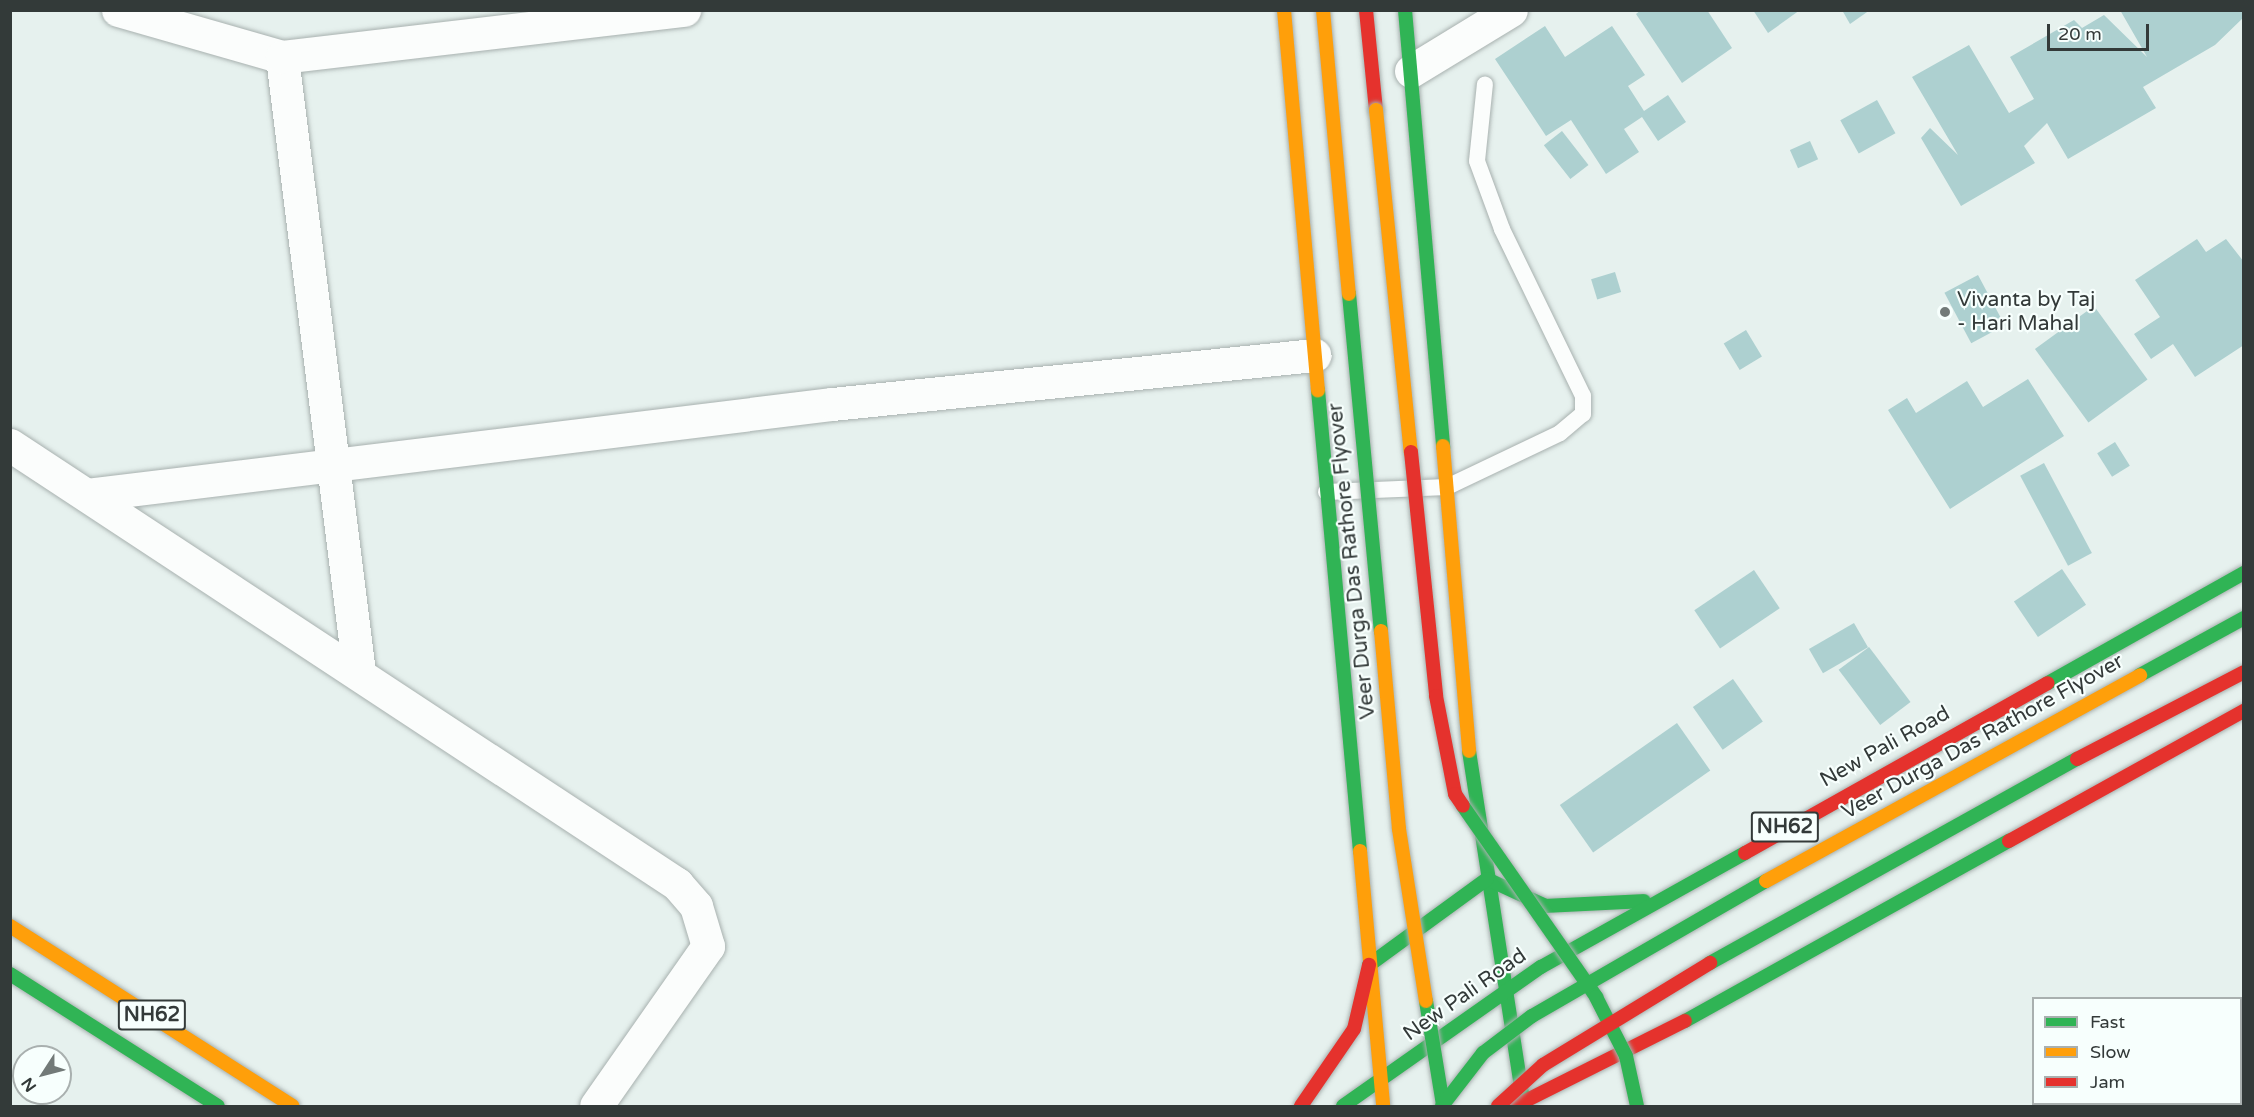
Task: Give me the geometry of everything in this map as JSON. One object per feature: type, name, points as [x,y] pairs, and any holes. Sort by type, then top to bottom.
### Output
[{"type":"main road","points":[[1284,10],[1383,1107]]},
{"type":"main road","name":"Veer Durga Das Rathore Flyover","points":[[1323,10],[1399,830],[1442,1106]]},
{"type":"main road","points":[[1366,10],[1444,752],[1455,794],[1596,997],[1626,1056],[1637,1107]]},
{"type":"main road","points":[[1405,10],[1473,795],[1521,1105],[1673,1027],[2244,711]]},
{"type":"main road","name":"New Pali Road","points":[[1342,1107],[1505,992],[1654,900],[2244,573]]},
{"type":"main road","name":"Veer Durga Das Rathore Flyover","points":[[1442,1106],[1483,1053],[1532,1016],[1878,817],[2244,618]]},
{"type":"main road","points":[[1498,1107],[1543,1065],[1706,965],[1948,826],[2244,672]]},
{"type":"main road","points":[[1487,879],[1546,906],[1580,908],[1654,900]]},
{"type":"main road","points":[[1301,1107],[1354,1029],[1369,965],[1487,879]]},
{"type":"main road","name":"NH62","points":[[10,926],[293,1107]]},
{"type":"main road","name":"NH62","points":[[10,974],[218,1107]]},
{"type":"main road","points":[[1620,1107],[1673,1027]]},
{"type":"street","points":[[118,10],[282,57],[684,10]]},
{"type":"street","points":[[1411,71],[1511,10]]},
{"type":"street","points":[[282,57],[358,673]]},
{"type":"street","points":[[87,495],[832,404],[1315,355]]},
{"type":"street","points":[[10,445],[677,884],[696,906],[708,946],[596,1107]]},
{"type":"lane","points":[[1326,492],[1447,487],[1560,433],[1583,414],[1583,396],[1502,229],[1477,161],[1485,84]]},
{"type":"building","points":[[1641,10],[1707,10],[1732,48],[1682,83],[1636,14]]},
{"type":"building","points":[[1753,10],[1800,10],[1768,33]]},
{"type":"building","points":[[1842,10],[1870,10],[1850,24]]},
{"type":"building","points":[[2120,10],[2244,10],[2244,17],[2215,45],[2143,87],[2156,108],[2068,159],[2047,123],[2024,146],[2035,163],[1961,206],[1921,138],[1930,128],[1958,155],[1912,77],[1969,45],[2009,113],[2034,99],[2010,57],[2074,20],[2082,28],[2104,15],[2147,57]]},
{"type":"building","points":[[1545,26],[1565,57],[1612,26],[1645,75],[1628,86],[1644,111],[1668,95],[1686,122],[1658,141],[1642,117],[1624,129],[1639,152],[1606,174],[1571,120],[1546,136],[1495,59]]},
{"type":"building","points":[[1877,100],[1895,133],[1859,154],[1840,120]]},
{"type":"building","points":[[1562,131],[1588,165],[1570,179],[1544,145]]},
{"type":"building","points":[[1810,141],[1818,159],[1798,168],[1790,150]]},
{"type":"building","points":[[2197,239],[2206,252],[2226,239],[2244,262],[2244,345],[2195,377],[2173,344],[2151,359],[2134,334],[2160,317],[2135,280]]},
{"type":"building","points":[[1615,272],[1621,292],[1597,299],[1591,279]]},
{"type":"building","points":[[1978,275],[2005,325],[1971,343],[1944,293]]},
{"type":"building","points":[[2094,306],[2147,380],[2088,423],[2035,349]]},
{"type":"building","points":[[1746,330],[1762,357],[1740,370],[1724,343]]},
{"type":"building","points":[[2028,379],[2064,436],[1950,509],[1888,410],[1907,398],[1916,413],[1967,381],[1983,407]]},
{"type":"building","points":[[2115,442],[2130,466],[2112,477],[2097,453]]},
{"type":"building","points":[[2044,463],[2092,553],[2068,566],[2020,476]]},
{"type":"building","points":[[2062,569],[2086,605],[2038,637],[2014,601]]},
{"type":"building","points":[[1754,570],[1780,608],[1720,648],[1694,610]]},
{"type":"building","points":[[1854,623],[1868,647],[1823,673],[1809,649]]},
{"type":"building","points":[[1869,647],[1911,702],[1880,725],[1839,670]]},
{"type":"building","points":[[1733,679],[1763,722],[1723,750],[1693,707]]},
{"type":"building","points":[[1677,723],[1710,771],[1593,853],[1560,805]]},
{"type":"traffic: fast","points":[[1405,10],[1443,446]]},
{"type":"traffic: fast","points":[[1349,294],[1381,631]]},
{"type":"traffic: fast","points":[[1318,390],[1360,851]]},
{"type":"traffic: fast","points":[[2048,683],[2244,573]]},
{"type":"traffic: fast","points":[[2140,675],[2244,618]]},
{"type":"traffic: fast","points":[[1469,751],[1524,1106]]},
{"type":"traffic: fast","points":[[1710,963],[2077,759]]},
{"type":"traffic: fast","points":[[1463,806],[1596,997],[1626,1056],[1637,1106]]},
{"type":"traffic: fast","points":[[1685,1021],[2009,841]]},
{"type":"traffic: fast","points":[[1343,1106],[1541,967],[1745,853]]},
{"type":"traffic: fast","points":[[1369,965],[1487,879]]},
{"type":"traffic: fast","points":[[1487,879],[1546,906],[1644,901]]},
{"type":"traffic: fast","points":[[1442,1106],[1483,1053],[1532,1016],[1766,881]]},
{"type":"traffic: fast","points":[[10,974],[218,1106]]},
{"type":"traffic: fast","points":[[1426,1001],[1443,1105]]},
{"type":"traffic: slow","points":[[1284,10],[1318,390]]},
{"type":"traffic: slow","points":[[1323,10],[1349,294]]},
{"type":"traffic: slow","points":[[1376,110],[1411,452]]},
{"type":"traffic: slow","points":[[1443,446],[1469,751]]},
{"type":"traffic: slow","points":[[1381,631],[1399,829],[1426,1001]]},
{"type":"traffic: slow","points":[[1766,881],[2140,675]]},
{"type":"traffic: slow","points":[[1360,851],[1383,1106]]},
{"type":"traffic: slow","points":[[10,926],[293,1106]]},
{"type":"traffic: jam","points":[[1366,10],[1376,110]]},
{"type":"traffic: jam","points":[[1411,452],[1436,696],[1455,794],[1463,806]]},
{"type":"traffic: jam","points":[[2077,759],[2244,672]]},
{"type":"traffic: jam","points":[[1745,853],[2048,683]]},
{"type":"traffic: jam","points":[[2009,841],[2244,711]]},
{"type":"traffic: jam","points":[[1498,1106],[1543,1065],[1710,963]]},
{"type":"traffic: jam","points":[[1301,1106],[1354,1029],[1369,965]]},
{"type":"traffic: jam","points":[[1515,1106],[1685,1021]]},
{"type":"place","name":"Vivanta by Taj - Hari Mahal","points":[[1945,312]]}]
